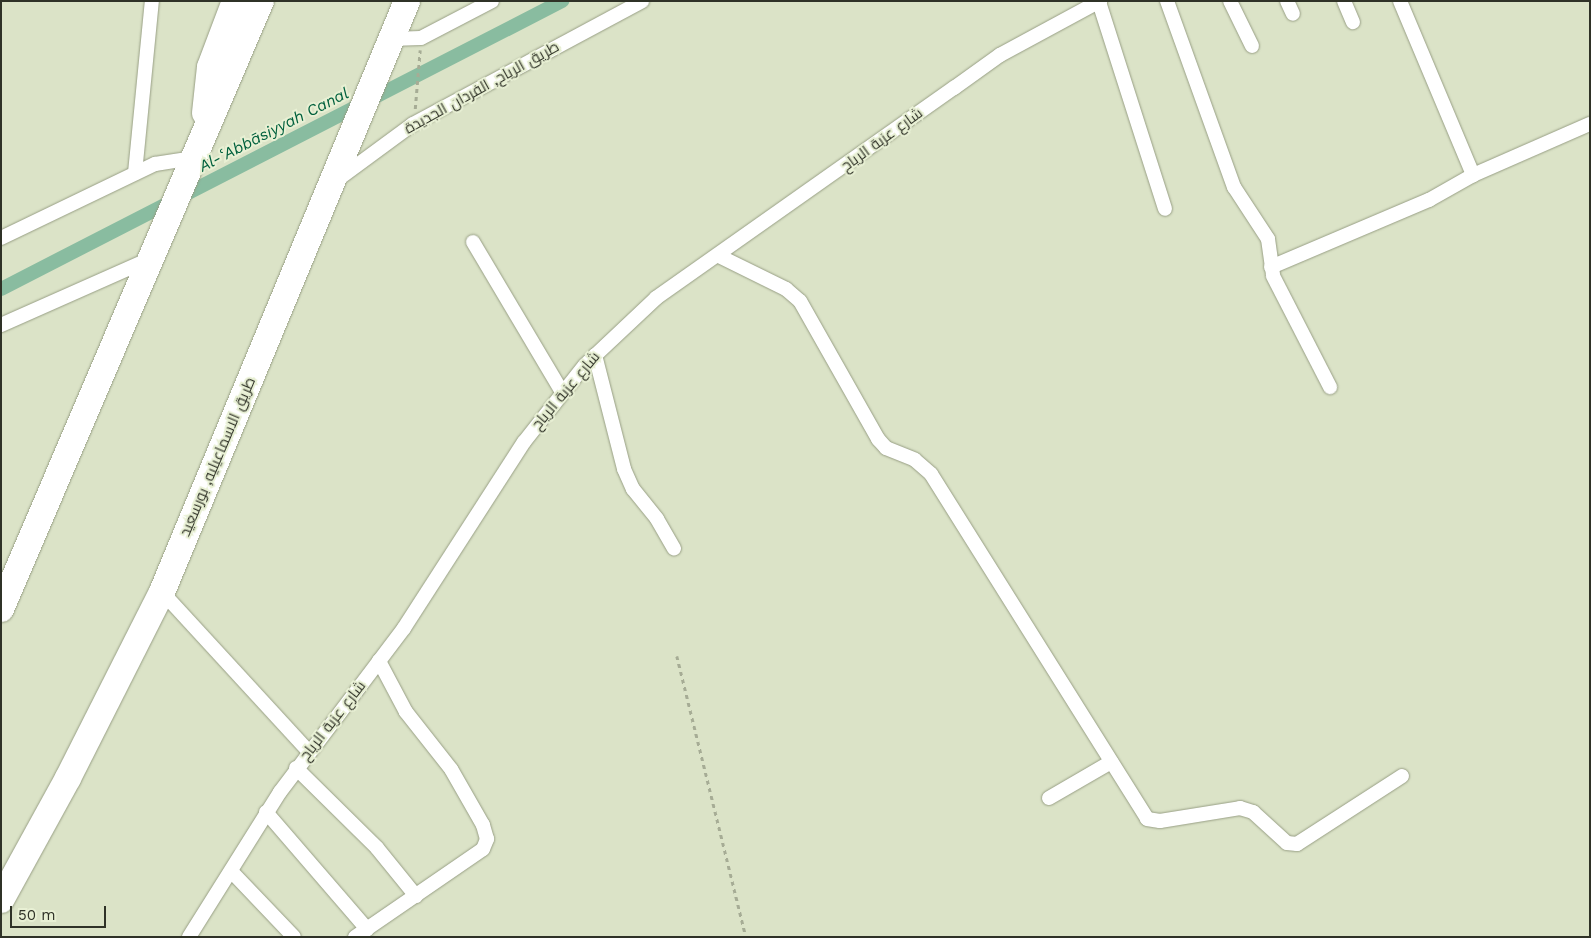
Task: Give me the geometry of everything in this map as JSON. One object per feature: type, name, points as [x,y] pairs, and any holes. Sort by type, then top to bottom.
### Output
[{"type":"highway","points":[[206,126],[205,96],[210,67],[235,1]]},
{"type":"highway","points":[[1,609],[261,1]]},
{"type":"highway","name":"طريق الاسماعيليه, بورسعيد","points":[[1,900],[162,592],[398,23]]},
{"type":"highway","points":[[1,888],[23,861]]},
{"type":"street","points":[[135,173],[152,1]]},
{"type":"street","points":[[398,23],[421,38],[492,1]]},
{"type":"street","name":"طريق الرياح, الفردان الجديدة","points":[[333,178],[413,124],[642,1]]},
{"type":"street","points":[[1167,1],[1234,188],[1268,239],[1271,267],[1278,287],[1330,387]]},
{"type":"street","points":[[1230,1],[1252,46]]},
{"type":"street","points":[[1287,1],[1293,14]]},
{"type":"street","points":[[1344,1],[1353,22]]},
{"type":"street","points":[[1400,1],[1473,176]]},
{"type":"street","points":[[1099,2],[1165,209]]},
{"type":"street","name":"شارع عزبة الرياح","points":[[189,937],[266,812],[296,768],[379,661],[437,580],[524,442],[562,392],[595,355],[656,298],[719,256],[1000,56],[1099,2]]},
{"type":"street","points":[[1271,267],[1428,200],[1473,176],[1590,124]]},
{"type":"street","points":[[1,238],[135,173],[170,160],[193,158]]},
{"type":"street","points":[[473,242],[562,392]]},
{"type":"street","points":[[1,325],[153,250]]},
{"type":"street","points":[[719,256],[786,289],[800,301],[878,439],[886,448],[915,460],[931,474],[1144,815],[1151,821],[1230,808],[1248,809],[1292,845],[1402,776]]},
{"type":"street","points":[[595,355],[624,469],[633,489],[657,519],[674,549]]},
{"type":"street","points":[[162,592],[308,752]]},
{"type":"street","points":[[355,937],[483,849],[487,833],[452,769],[406,712],[379,661]]},
{"type":"street","points":[[1049,798],[1111,762]]},
{"type":"street","points":[[296,768],[354,823],[416,896]]},
{"type":"street","points":[[266,812],[368,929]]},
{"type":"street","points":[[231,871],[294,937]]},
{"type":"path","points":[[415,108],[420,48]]},
{"type":"path","points":[[677,656],[746,937]]},
{"type":"waterway","name":"Al-ʿAbbāsiyyah Canal","points":[[1,289],[562,1]]}]
